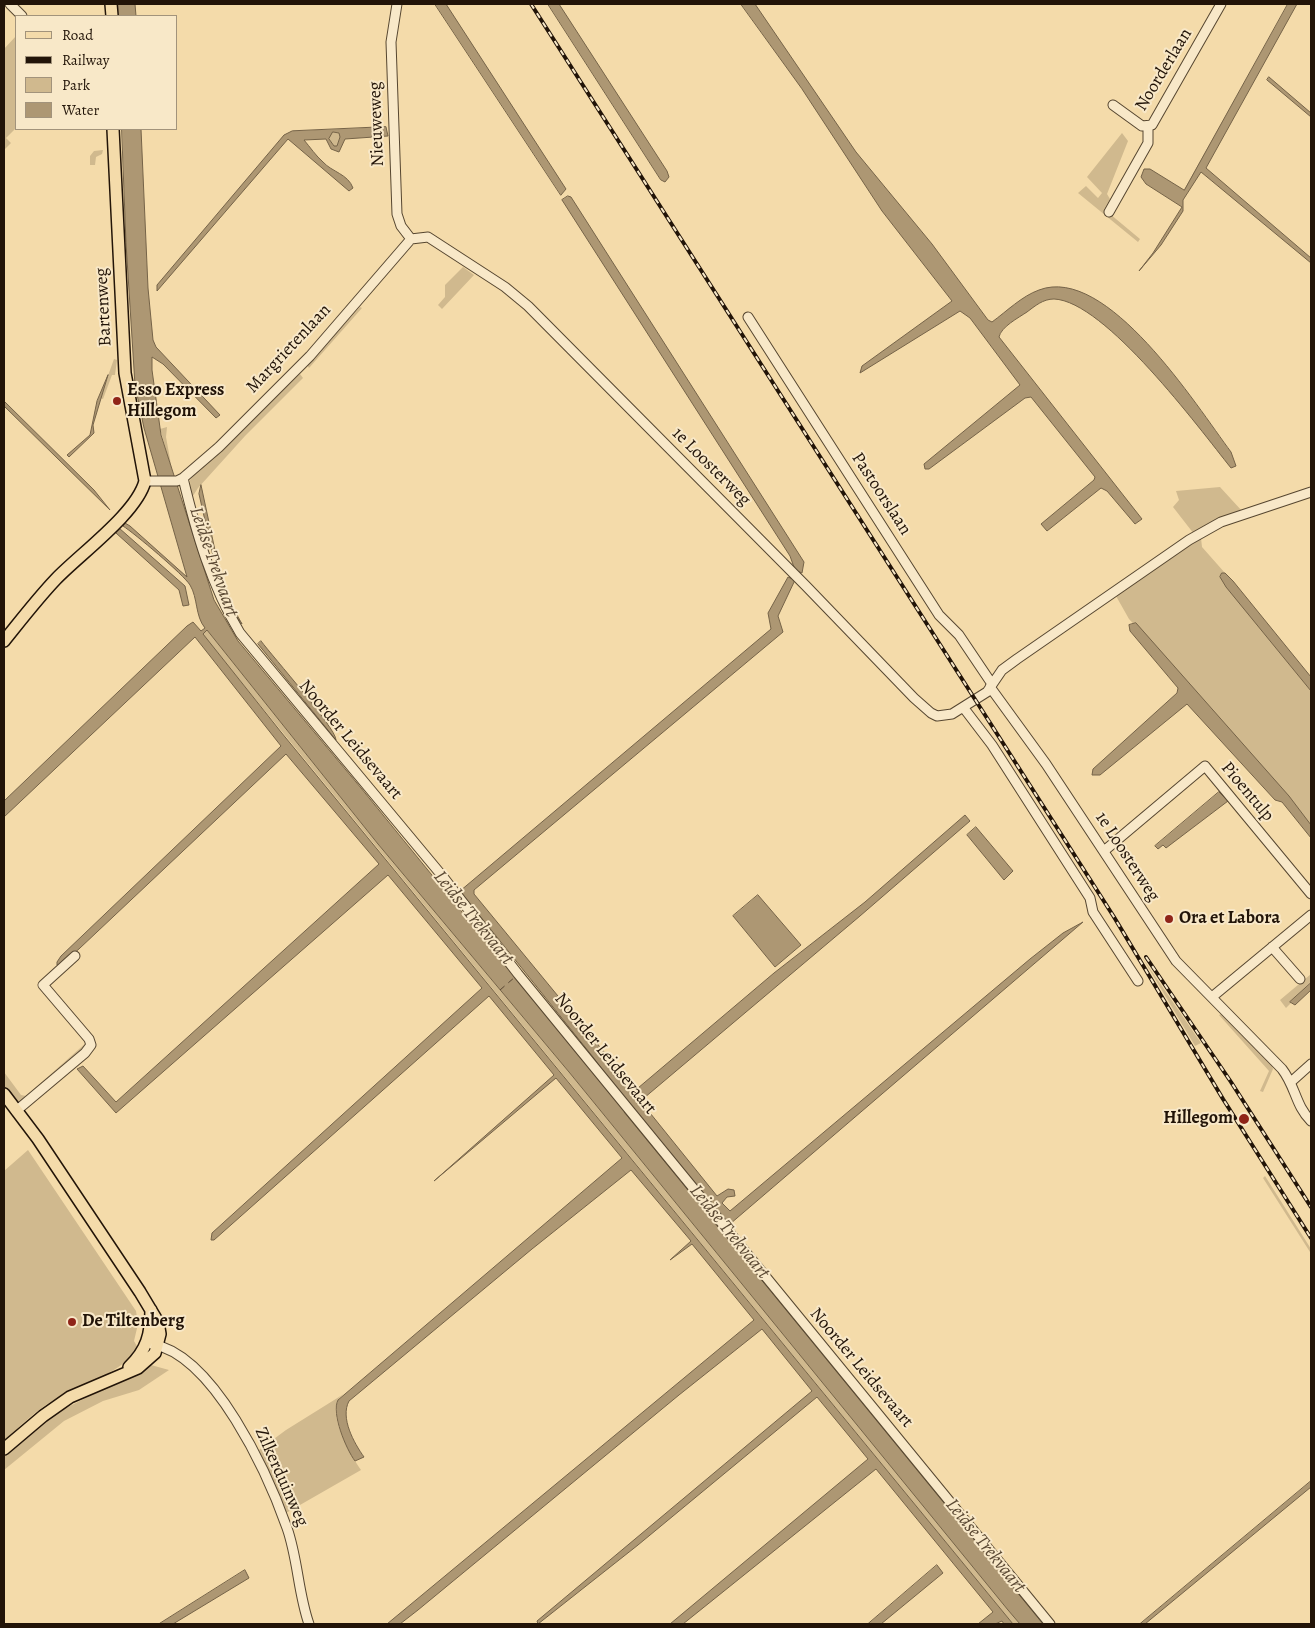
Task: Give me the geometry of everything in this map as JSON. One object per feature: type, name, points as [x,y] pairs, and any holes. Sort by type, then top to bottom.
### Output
[{"type":"main road","name":"Bartenweg","points":[[113,130],[125,373],[145,481]]},
{"type":"main road","points":[[4,641],[55,580],[127,511],[140,496],[145,481]]},
{"type":"main road","points":[[4,1094],[38,1139],[151,1310],[158,1322],[160,1334],[154,1346],[121,1373],[58,1405],[4,1449]]},
{"type":"street","points":[[10,4],[21,15]]},
{"type":"street","name":"Nieuweweg","points":[[397,4],[391,42],[397,214],[401,226],[411,239]]},
{"type":"street","name":"Noorderlaan","points":[[1109,212],[1148,143],[1148,127],[1156,120],[1221,4]]},
{"type":"street","name":"Noorderlaan","points":[[1113,104],[1138,125],[1148,127]]},
{"type":"street","name":"1e Loosterweg","points":[[411,239],[428,237],[505,287],[528,306],[802,581],[925,708],[937,716],[945,716],[964,707],[991,686],[1046,764],[1176,961],[1292,1081]]},
{"type":"street","name":"Margrietenlaan","points":[[180,479],[218,447],[310,356],[411,239]]},
{"type":"street","name":"Pastoorslaan","points":[[748,317],[939,615],[959,635],[991,686]]},
{"type":"street","points":[[145,481],[180,479]]},
{"type":"street","name":"Noorder Leidsevaart","points":[[180,479],[197,537],[224,606],[240,633],[444,878],[518,974],[1050,1624]]},
{"type":"street","points":[[991,686],[1002,670],[1016,659],[1197,536],[1221,522],[1311,492]]},
{"type":"street","points":[[964,707],[1049,833],[1090,898],[1092,912],[1138,981]]},
{"type":"street","name":"Pioentulp","points":[[1104,852],[1205,766],[1311,894]]},
{"type":"street","points":[[1212,997],[1311,915]]},
{"type":"street","points":[[1272,947],[1300,979]]},
{"type":"street","points":[[16,1111],[85,1053],[90,1045],[89,1039],[43,985],[74,956]]},
{"type":"street","points":[[1311,1064],[1292,1081],[1298,1105],[1311,1121]]},
{"type":"street","name":"Zilkerduinweg","points":[[154,1346],[186,1361],[208,1382],[233,1415],[262,1470],[287,1529],[301,1600],[308,1624]]},
{"type":"green space","points":[[15,37],[15,129],[6,138],[11,143],[4,150],[4,49]]},
{"type":"green space","points":[[333,132],[339,133],[341,137],[337,146],[334,146],[329,139]]},
{"type":"green space","points":[[1122,133],[1128,141],[1107,194],[1110,199],[1104,209],[1140,239],[1138,242],[1078,193],[1086,186],[1098,198],[1102,193],[1087,177]]},
{"type":"green space","points":[[103,150],[102,154],[96,157],[95,165],[90,165],[90,156],[94,151]]},
{"type":"green space","points":[[463,267],[474,275],[442,309],[438,305],[445,297],[445,285]]},
{"type":"green space","points":[[360,307],[362,308],[309,368],[307,365]]},
{"type":"green space","points":[[114,359],[117,360],[115,375],[112,375],[103,399],[100,398]]},
{"type":"green space","points":[[300,374],[303,378],[245,436],[198,488],[191,499],[190,480],[194,475]]},
{"type":"green space","points":[[167,427],[166,437],[172,470],[160,429]]},
{"type":"green space","points":[[1220,487],[1242,511],[1194,534],[1173,507],[1179,500],[1176,491]]},
{"type":"green space","points":[[204,518],[210,545],[208,546],[197,521]]},
{"type":"green space","points":[[1201,538],[1202,547],[1225,573],[1223,573],[1244,608],[1311,691],[1311,825],[1193,688],[1129,619],[1116,596]]},
{"type":"green space","points":[[207,630],[378,844],[569,1072],[1020,1624],[1013,1624],[202,634]]},
{"type":"green space","points":[[1142,957],[1201,1043],[1195,1046]]},
{"type":"green space","points":[[1311,974],[1311,983],[1286,1008],[1280,1000]]},
{"type":"green space","points":[[1221,1014],[1272,1066],[1273,1069],[1263,1092],[1260,1091],[1269,1071],[1219,1015]]},
{"type":"green space","points":[[87,1042],[87,1048],[18,1104],[4,1087],[4,1072],[21,1095],[26,1096]]},
{"type":"green space","points":[[28,1150],[136,1311],[138,1324],[134,1341],[138,1348],[130,1358],[110,1373],[45,1405],[4,1441],[4,1171]]},
{"type":"green space","points":[[1265,1176],[1311,1249],[1310,1252],[1263,1178]]},
{"type":"green space","points":[[151,1365],[169,1370],[139,1390],[103,1401],[64,1421],[4,1470],[4,1457],[58,1412]]},
{"type":"green space","points":[[347,1392],[338,1400],[336,1416],[342,1436],[361,1470],[286,1513],[259,1450],[286,1430]]},
{"type":"water","points":[[118,4],[135,4],[136,15],[118,15]]},
{"type":"water","points":[[435,4],[446,4],[566,189],[561,195]]},
{"type":"water","points":[[548,4],[559,4],[667,171],[669,177],[665,182],[661,180]]},
{"type":"water","points":[[741,4],[755,4],[856,152],[932,244],[988,320],[992,322],[1021,300],[1039,290],[1065,288],[1093,298],[1120,317],[1173,373],[1231,452],[1236,466],[1231,468],[1174,397],[1124,343],[1099,321],[1075,305],[1054,299],[1039,303],[1006,326],[999,337],[1142,519],[1135,524],[1107,491],[1101,488],[1047,531],[1041,524],[1094,480],[1095,477],[1031,397],[1025,398],[929,469],[925,469],[924,464],[1020,385],[970,318],[960,311],[860,373],[862,366],[952,301],[882,211],[802,89]]},
{"type":"water","points":[[1288,4],[1297,4],[1206,168],[1311,258],[1311,263],[1201,172],[1183,200],[1183,211],[1161,245],[1139,271],[1153,253],[1182,207],[1146,184],[1141,177],[1144,169],[1150,169],[1184,190]]},
{"type":"water","points":[[1269,77],[1311,113],[1311,117],[1267,80]]},
{"type":"water","points":[[386,127],[388,136],[345,139],[339,152],[331,149],[326,139],[304,140],[318,157],[351,183],[353,188],[349,191],[288,139],[157,291],[157,285],[284,135],[292,131]],"holes":[[[333,132],[339,133],[340,137],[337,146],[334,146],[329,139]]]},
{"type":"water","points":[[122,130],[141,130],[148,288],[153,340],[156,347],[220,415],[216,418],[163,364],[152,357],[161,435],[214,600],[238,641],[361,788],[616,1101],[621,1096],[593,1057],[460,891],[771,629],[768,613],[788,577],[795,580],[778,616],[783,632],[474,890],[474,894],[623,1075],[638,1088],[774,973],[865,902],[965,815],[970,821],[644,1098],[642,1103],[717,1196],[728,1189],[734,1190],[735,1196],[727,1197],[722,1203],[730,1211],[1030,959],[1063,933],[1083,922],[730,1224],[728,1224],[629,1107],[624,1112],[1043,1624],[1020,1624],[1008,1610],[569,1072],[378,844],[207,630],[203,634],[281,732],[1013,1624],[1004,1624],[1002,1621],[995,1624],[978,1624],[993,1612],[876,1469],[683,1624],[670,1624],[868,1459],[817,1397],[638,1545],[538,1624],[537,1621],[812,1391],[762,1329],[418,1610],[400,1624],[387,1624],[754,1320],[692,1244],[670,1260],[691,1241],[631,1170],[532,1249],[349,1401],[346,1415],[349,1430],[364,1457],[355,1461],[344,1440],[338,1422],[336,1406],[338,1400],[622,1158],[556,1078],[434,1181],[554,1075],[489,996],[214,1240],[211,1240],[212,1233],[482,988],[388,875],[116,1113],[77,1069],[83,1066],[116,1102],[379,864],[286,754],[80,948],[60,966],[57,965],[61,956],[281,746],[195,637],[4,817],[4,801],[187,626],[193,622],[201,631],[205,628],[200,618],[193,590],[186,580],[123,526],[125,523],[130,526],[187,577],[144,428],[135,385],[126,243]]},
{"type":"water","points":[[568,196],[571,197],[804,562],[802,573],[795,570],[790,556],[562,200]]},
{"type":"water","points":[[108,375],[93,425],[94,433],[69,457],[67,455],[90,435],[97,401]]},
{"type":"water","points":[[4,401],[94,490],[110,510],[4,406]]},
{"type":"water","points":[[201,485],[216,555],[213,556],[199,494]]},
{"type":"water","points":[[119,528],[185,586],[189,605],[183,606],[179,590],[116,533],[115,531]]},
{"type":"water","points":[[218,563],[232,606],[242,624],[231,609]]},
{"type":"water","points":[[1222,573],[1225,573],[1233,581],[1311,677],[1311,691],[1226,587],[1220,577]]},
{"type":"water","points":[[1136,623],[1289,796],[1311,825],[1311,838],[1282,802],[1275,800],[1187,704],[1100,775],[1092,775],[1093,769],[1177,693],[1178,688],[1130,631],[1129,625]]},
{"type":"water","points":[[261,641],[326,722],[336,740],[258,644]]},
{"type":"water","points":[[1219,792],[1228,801],[1166,848],[1163,845],[1158,849],[1155,846]]},
{"type":"water","points":[[976,827],[1013,871],[1004,880],[967,835]]},
{"type":"water","points":[[758,895],[801,945],[775,967],[733,916]]},
{"type":"water","points":[[1311,983],[1311,990],[1295,1005],[1290,1002]]},
{"type":"water","points":[[1311,1481],[1311,1487],[1145,1624],[1140,1624]]},
{"type":"water","points":[[937,1565],[943,1573],[881,1624],[868,1624]]},
{"type":"water","points":[[245,1570],[249,1578],[173,1624],[159,1624]]},
{"type":"ferry route","points":[[500,990],[515,977]]},
{"type":"railway","points":[[531,4],[1114,917],[1223,1099],[1311,1238]]},
{"type":"railway","points":[[1146,957],[1231,1082],[1311,1207]]},
{"type":"place","name":"Esso Express Hillegom","points":[[117,401]]},
{"type":"place","name":"Ora et Labora","points":[[1169,919]]},
{"type":"place","name":"Hillegom","points":[[1244,1119]]},
{"type":"place","name":"De Tiltenberg","points":[[72,1322]]},
{"type":"water label","name":"Leidse Trekvaart","points":[[213,562]]},
{"type":"water label","name":"Leidse Trekvaart","points":[[473,918]]},
{"type":"water label","name":"Leidse Trekvaart","points":[[729,1232]]},
{"type":"water label","name":"Leidse Trekvaart","points":[[985,1546]]}]
